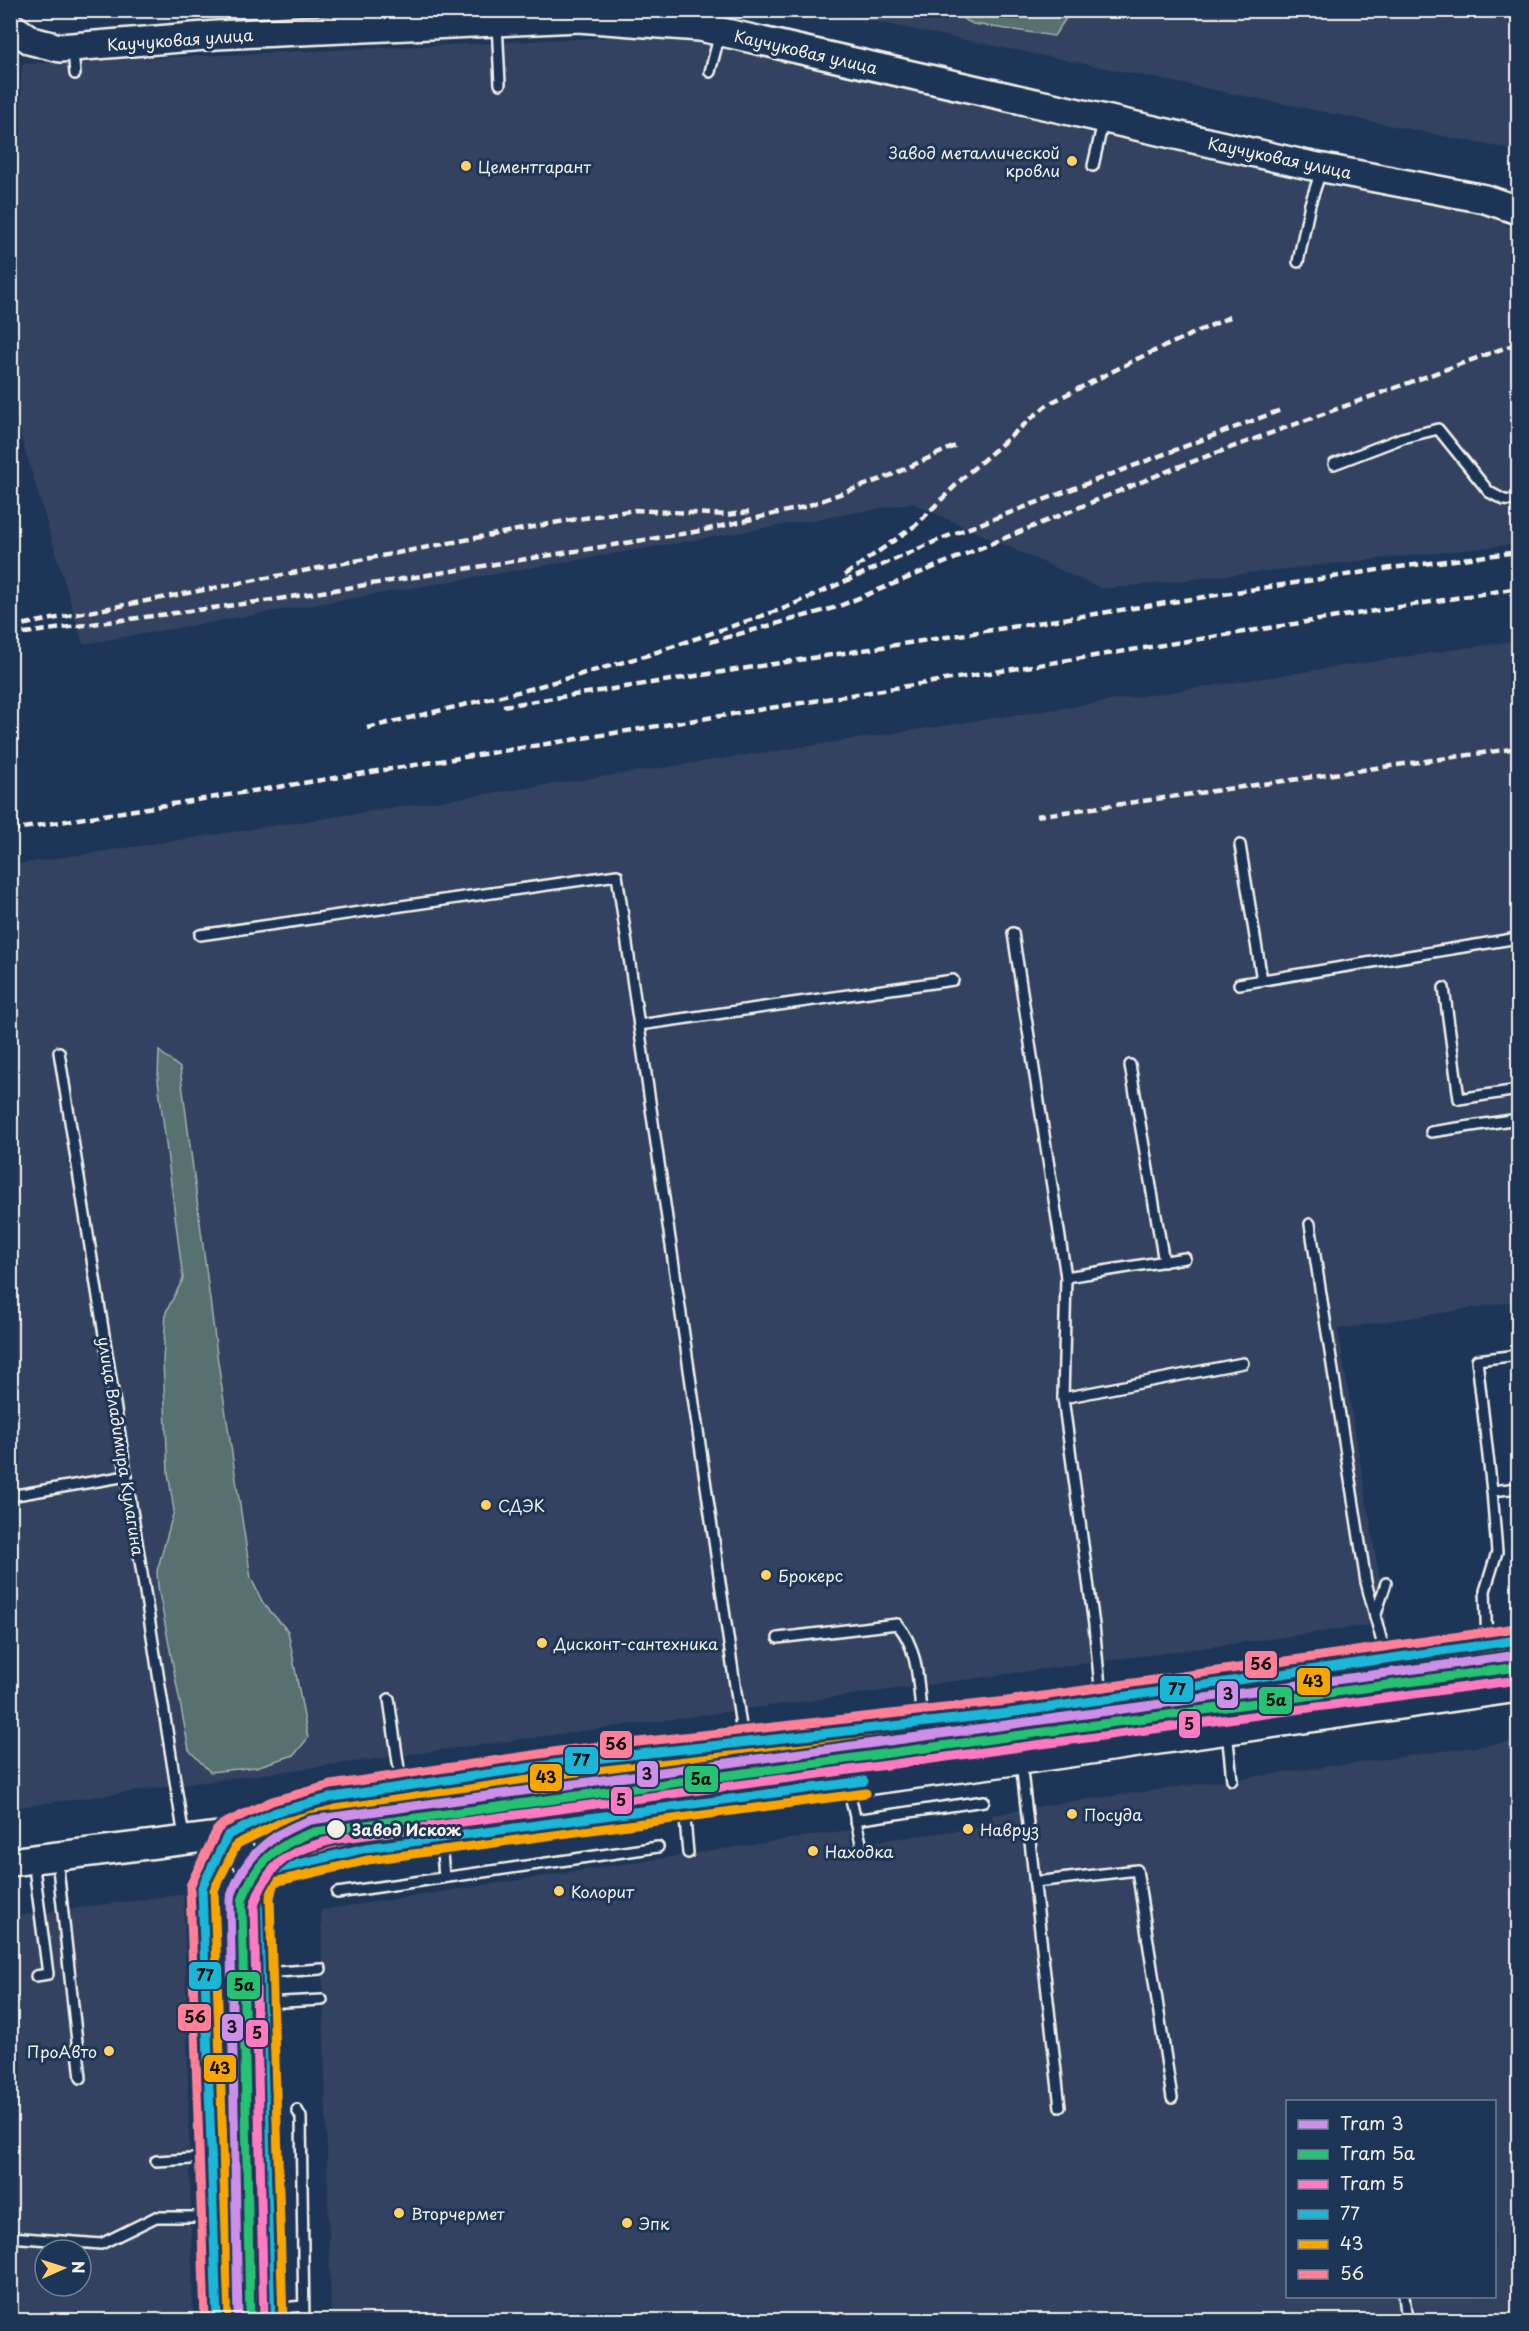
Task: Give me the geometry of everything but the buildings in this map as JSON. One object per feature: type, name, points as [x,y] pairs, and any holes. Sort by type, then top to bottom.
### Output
[{"type":"main road","name":"Каучуковая улица","points":[[11,29],[32,41],[60,48],[217,35],[578,18],[700,27],[1323,167],[1485,199],[1518,210]]},
{"type":"main road","points":[[34,1859],[228,1835],[276,1812],[333,1797],[567,1762],[1101,1700],[1518,1641]]},
{"type":"main road","points":[[228,1835],[246,1860],[265,1872],[366,1848],[1021,1760],[1518,1688]]},
{"type":"main road","points":[[217,2320],[202,1887],[228,1835]]},
{"type":"main road","points":[[265,1872],[258,1895],[271,2315]]},
{"type":"lane","points":[[496,22],[500,84]]},
{"type":"lane","points":[[710,72],[720,32]]},
{"type":"lane","points":[[73,47],[75,74]]},
{"type":"lane","points":[[1093,166],[1104,118]]},
{"type":"lane","points":[[1298,262],[1310,204],[1323,167]]},
{"type":"lane","points":[[1334,464],[1402,438],[1438,429],[1489,492],[1504,500],[1518,501]]},
{"type":"lane","points":[[1240,844],[1262,980]]},
{"type":"lane","points":[[200,935],[617,875],[744,1742]]},
{"type":"lane","points":[[1013,933],[1066,1277],[1064,1398],[1094,1625],[1101,1700]]},
{"type":"lane","points":[[1239,984],[1518,938]]},
{"type":"lane","points":[[639,1025],[953,980]]},
{"type":"lane","points":[[1444,988],[1459,1099],[1518,1090]]},
{"type":"lane","name":"улица Владимира Кулагина","points":[[59,1052],[184,1840]]},
{"type":"lane","points":[[1130,1065],[1164,1262]]},
{"type":"lane","points":[[1431,1132],[1518,1119]]},
{"type":"lane","points":[[1310,1224],[1366,1582],[1386,1659]]},
{"type":"lane","points":[[1066,1277],[1185,1258]]},
{"type":"lane","points":[[1487,1645],[1485,1591],[1497,1552],[1477,1360],[1518,1355]]},
{"type":"lane","points":[[1064,1398],[1243,1363]]},
{"type":"lane","points":[[10,1496],[127,1476]]},
{"type":"lane","points":[[1492,1491],[1518,1488]]},
{"type":"lane","points":[[1375,1617],[1386,1582]]},
{"type":"lane","points":[[778,1638],[897,1624],[907,1634],[913,1649],[923,1722]]},
{"type":"lane","points":[[389,1699],[401,1787]]},
{"type":"lane","points":[[1227,1730],[1232,1780]]},
{"type":"lane","points":[[1021,1760],[1059,2108]]},
{"type":"lane","points":[[847,1783],[861,1843]]},
{"type":"lane","points":[[855,1820],[984,1802]]},
{"type":"lane","points":[[684,1805],[688,1853]]},
{"type":"lane","points":[[441,1838],[444,1877]]},
{"type":"lane","points":[[337,1893],[658,1847]]},
{"type":"lane","points":[[34,1859],[48,1974],[36,1976]]},
{"type":"lane","points":[[34,1859],[81,2078]]},
{"type":"lane","points":[[1035,1882],[1137,1870],[1172,2098]]},
{"type":"lane","points":[[260,1974],[321,1969]]},
{"type":"lane","points":[[261,2003],[322,2000]]},
{"type":"lane","points":[[297,2110],[301,2117],[304,2320]]},
{"type":"lane","points":[[156,2161],[212,2158]]},
{"type":"lane","points":[[10,2237],[101,2244],[156,2217],[213,2217]]},
{"type":"lane","points":[[1404,2298],[1407,2320]]},
{"type":"lane","points":[[271,2315],[303,2306]]},
{"type":"shaded area","points":[[821,11],[1518,11],[1518,151]]},
{"type":"shaded area","points":[[686,34],[1490,213],[1518,234],[1518,544],[1102,589],[912,503],[83,644],[11,403],[22,64]]},
{"type":"shaded area","points":[[1518,640],[1518,1301],[1338,1329],[1387,1623],[11,1808],[11,865]]},
{"type":"shaded area","points":[[1518,1741],[1518,2320],[331,2320],[321,1910],[849,1830],[852,1847],[861,1843],[992,1826],[992,1815],[1045,1805]]},
{"type":"shaded area","points":[[184,1894],[193,2320],[11,2320],[10,1917]]},
{"type":"green space","points":[[948,11],[1071,11],[1054,36],[973,24]]},
{"type":"green space","points":[[159,1051],[180,1068],[218,1362],[251,1578],[263,1603],[288,1631],[308,1738],[294,1755],[256,1767],[210,1772],[189,1750],[158,1587],[157,1571],[174,1511],[168,1472],[163,1361],[166,1312],[183,1279],[158,1080]]},
{"type":"railway","points":[[845,575],[916,525],[967,474],[1048,404],[1139,358],[1232,316]]},
{"type":"railway","points":[[710,642],[837,607],[1175,468],[1518,343]]},
{"type":"railway","points":[[367,728],[526,690],[648,655],[785,608],[943,538],[1281,410]]},
{"type":"railway","points":[[10,635],[272,600],[700,531],[804,507],[887,477],[957,445]]},
{"type":"railway","points":[[10,627],[559,522],[635,510],[727,515],[749,512]]},
{"type":"railway","points":[[503,706],[1391,568],[1518,552]]},
{"type":"railway","points":[[10,830],[1518,588]]},
{"type":"railway","points":[[1036,816],[1518,748]]},
{"type":"tram line","name":"3","points":[[238,2320],[230,1899],[251,1859],[260,1849],[283,1832],[311,1820],[1518,1655]]},
{"type":"tram line","name":"5а","points":[[250,2320],[242,1901],[260,1866],[278,1849],[289,1843],[314,1832],[1518,1667]]},
{"type":"tram line","name":"5","points":[[264,2320],[254,1906],[260,1890],[275,1867],[295,1852],[337,1839],[1518,1680]]},
{"type":"transit line","name":"56","points":[[205,2320],[190,1886],[217,1830],[223,1824],[272,1801],[331,1785],[566,1750],[1007,1701],[1516,1628]]},
{"type":"transit line","name":"77","points":[[217,2320],[202,1887],[228,1835],[276,1812],[333,1797],[567,1762],[1009,1713],[1518,1640]]},
{"type":"transit line","name":"43","points":[[229,2320],[214,1890],[237,1844],[280,1823],[335,1809],[569,1774],[1011,1725],[1518,1652]]},
{"type":"transit line","name":"56","points":[[259,2320],[246,1895],[257,1863],[364,1836],[862,1769]]},
{"type":"transit line","name":"77","points":[[271,2320],[258,1895],[265,1872],[366,1848],[864,1781]]},
{"type":"transit line","name":"43","points":[[283,2320],[270,1897],[274,1882],[368,1860],[866,1793]]},
{"type":"place","name":"Завод металлической кровли","points":[[1072,161]]},
{"type":"place","name":"Цементгарант","points":[[466,166]]},
{"type":"place","name":"СДЭК","points":[[486,1505]]},
{"type":"place","name":"Брокерс","points":[[766,1575]]},
{"type":"place","name":"Дисконт-сантехника","points":[[542,1643]]},
{"type":"place","name":"Посуда","points":[[1072,1814]]},
{"type":"place","name":"Завод Искож","points":[[336,1829]]},
{"type":"place","name":"Навруз","points":[[968,1829]]},
{"type":"place","name":"Находка","points":[[813,1851]]},
{"type":"place","name":"Колорит","points":[[559,1891]]},
{"type":"place","name":"ПроАвто","points":[[109,2051]]},
{"type":"place","name":"Вторчермет","points":[[399,2213]]},
{"type":"place","name":"Эпк","points":[[627,2223]]}]
